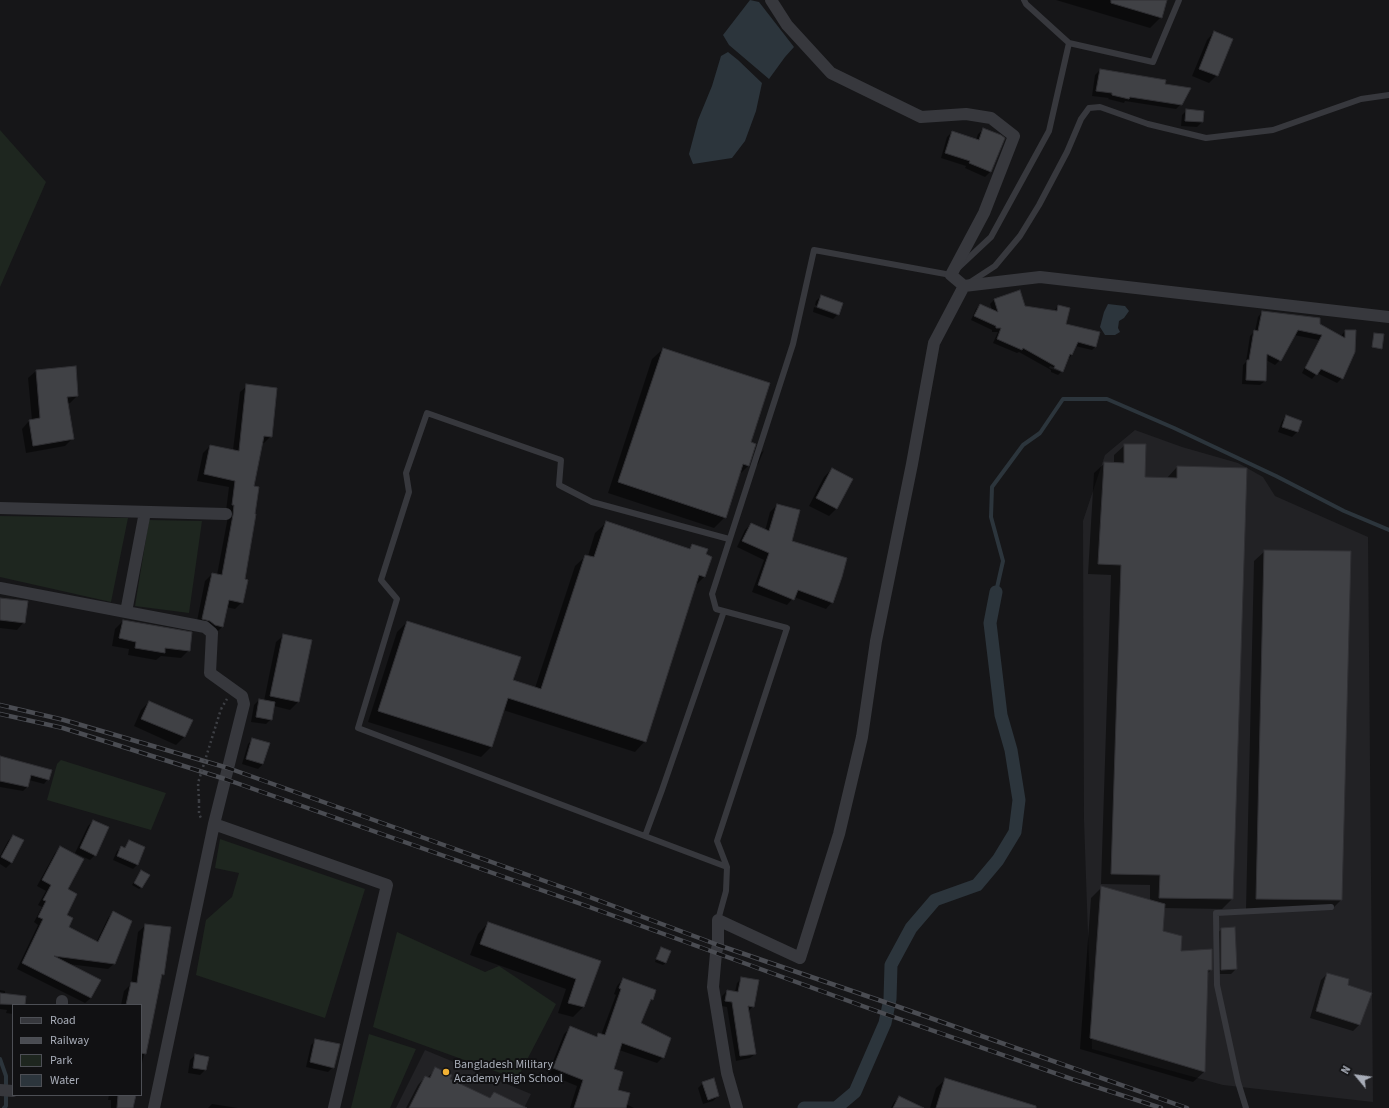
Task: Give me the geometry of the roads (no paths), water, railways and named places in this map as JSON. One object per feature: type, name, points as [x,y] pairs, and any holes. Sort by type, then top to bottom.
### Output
[{"type":"street","points":[[771,0],[787,25],[831,73],[921,117],[966,114],[991,118],[1014,136],[984,213],[951,275],[964,286],[1040,277],[1389,317]]},
{"type":"street","points":[[737,1108],[727,1073],[713,987],[718,946],[718,920],[800,958],[839,834],[862,737],[876,641],[912,464],[934,343],[964,286]]},
{"type":"street","points":[[0,508],[226,514]]},
{"type":"street","points":[[126,612],[145,512]]},
{"type":"street","points":[[0,588],[205,627],[212,633],[210,674],[242,696],[244,704],[214,824],[154,1108]]},
{"type":"street","points":[[214,824],[387,885],[334,1108]]},
{"type":"street","points":[[0,1090],[12,1091]]},
{"type":"lane","points":[[1024,0],[1026,4],[1069,42],[1153,62],[1179,0]]},
{"type":"lane","points":[[718,920],[726,891],[727,867],[717,841],[787,628],[716,609],[712,594],[793,344],[814,250],[951,275],[991,237],[1049,131],[1069,42]]},
{"type":"lane","points":[[964,286],[995,266],[1020,236],[1039,205],[1067,152],[1080,119],[1089,108],[1100,107],[1148,124],[1206,138],[1273,130],[1361,99],[1389,95]]},
{"type":"lane","points":[[727,867],[358,728],[397,599],[381,580],[409,492],[406,473],[427,414],[561,460],[560,484],[592,502],[729,539]]},
{"type":"lane","points":[[645,836],[724,611]]},
{"type":"lane","points":[[1246,1108],[1238,1082],[1217,985],[1216,913],[1331,907]]},
{"type":"water","points":[[750,0],[759,2],[794,47],[769,79],[729,45],[723,35]]},
{"type":"water","points":[[728,52],[762,83],[756,111],[745,141],[732,158],[693,164],[689,154],[698,120],[712,86],[721,56]]},
{"type":"water","points":[[1108,304],[1125,306],[1129,311],[1124,318],[1119,321],[1118,328],[1120,332],[1115,335],[1105,335],[1100,327]]},
{"type":"waterway","points":[[996,592],[1003,561],[991,517],[992,487],[1023,445],[1040,433],[1063,399],[1107,399],[1174,428],[1276,476],[1344,511],[1389,530]]},
{"type":"waterway","points":[[804,1108],[836,1108],[855,1092],[885,1023],[890,999],[891,965],[911,928],[935,900],[977,885],[998,860],[1015,832],[1019,800],[1011,750],[1001,715],[990,623],[996,592]]},
{"type":"waterway","points":[[0,1059],[6,1076],[6,1106],[4,1108]]},
{"type":"railway","points":[[0,705],[64,720],[228,768],[584,895],[718,945],[1187,1108]]},
{"type":"railway","points":[[0,714],[63,728],[225,779],[581,904],[868,1008],[1072,1079],[1161,1108]]},
{"type":"place","name":"Bangladesh Military Academy High School","points":[[446,1072]]}]
